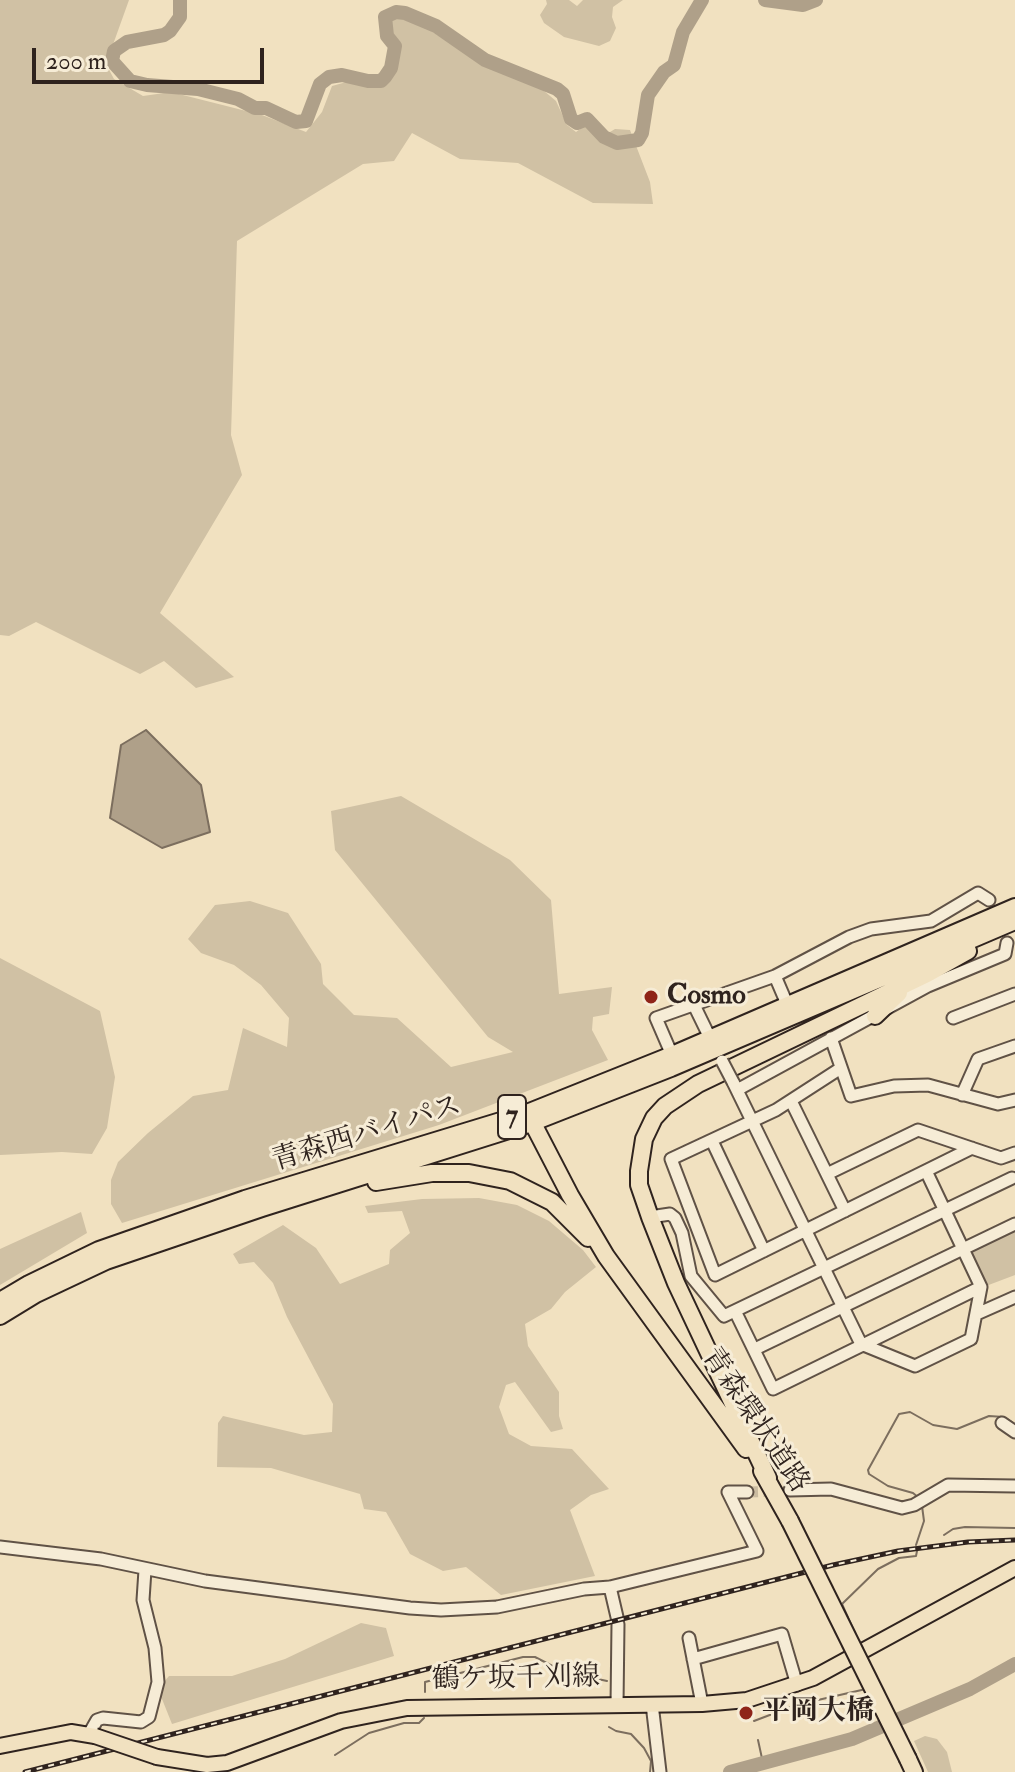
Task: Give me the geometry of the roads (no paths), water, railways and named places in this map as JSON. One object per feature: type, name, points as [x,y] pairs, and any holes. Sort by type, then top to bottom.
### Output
[{"type":"highway","name":"青森西バイパス","points":[[0,1301],[99,1250],[245,1199],[529,1118],[672,1055],[716,1049],[787,1004],[1015,907]]},
{"type":"highway","name":"青森西バイパス","points":[[0,1316],[36,1294],[106,1261],[529,1118],[716,1049],[1015,923]]},
{"type":"highway","points":[[768,1478],[676,1283],[650,1217],[639,1185],[644,1139],[654,1118],[665,1106],[698,1084],[927,974],[1015,923]]},
{"type":"highway","points":[[875,1016],[927,974]]},
{"type":"highway","name":"青森環状道路","points":[[529,1118],[606,1256],[768,1478],[911,1766]]},
{"type":"highway","points":[[262,1208],[388,1179],[432,1173],[469,1173],[510,1181],[552,1202],[606,1256]]},
{"type":"main road","name":"鶴ケ坂千刈線","points":[[0,1746],[71,1732],[92,1735],[157,1757],[207,1765],[227,1763],[341,1721],[407,1708],[702,1704],[747,1700],[797,1685],[840,1665],[1015,1568]]},
{"type":"street","points":[[672,1055],[656,1018],[775,976],[849,937],[871,929],[931,921],[978,893],[989,900]]},
{"type":"street","points":[[735,1086],[928,986],[1005,954],[1007,943]]},
{"type":"street","points":[[775,976],[787,1004]]},
{"type":"street","points":[[953,1018],[1015,994]]},
{"type":"street","points":[[693,1003],[861,1344],[915,1366],[971,1339],[979,1313],[981,1287],[927,1173]]},
{"type":"street","points":[[831,1038],[851,1096],[894,1086],[928,1085],[998,1104],[1015,1100]]},
{"type":"street","points":[[962,1095],[978,1059],[1015,1046]]},
{"type":"street","points":[[841,1068],[791,1101],[671,1159],[715,1275],[927,1173],[972,1148]]},
{"type":"street","points":[[791,1101],[845,1211]]},
{"type":"street","points":[[827,1174],[918,1130],[1001,1158],[1015,1153]]},
{"type":"street","points":[[712,1141],[764,1251]]},
{"type":"street","points":[[650,1217],[670,1214],[675,1218],[682,1233],[691,1276],[724,1316],[945,1210],[1013,1181],[1001,1158]]},
{"type":"street","points":[[755,1349],[1015,1224]]},
{"type":"street","points":[[735,1311],[773,1389],[981,1287]]},
{"type":"street","points":[[979,1313],[1015,1297]]},
{"type":"street","points":[[1002,1423],[1015,1432]]},
{"type":"street","points":[[790,1490],[831,1489],[902,1508],[914,1505],[948,1485],[1015,1486]]},
{"type":"street","points":[[0,1547],[101,1559],[239,1586],[441,1610],[497,1607],[584,1589],[610,1587],[757,1551],[728,1492],[747,1492]]},
{"type":"street","points":[[92,1735],[97,1720],[103,1718],[141,1722],[149,1717],[158,1682],[155,1648],[143,1600],[145,1570]]},
{"type":"street","points":[[610,1587],[617,1620],[617,1705]]},
{"type":"street","points":[[693,1659],[782,1634],[797,1685]]},
{"type":"street","points":[[689,1638],[702,1704]]},
{"type":"street","points":[[652,1704],[659,1768]]},
{"type":"waterway","points":[[180,0],[180,17],[170,31],[127,42],[114,51],[112,61],[130,81],[198,89],[238,99],[255,108],[266,108],[296,122],[306,121],[320,84],[329,77],[342,75],[368,81],[381,81],[385,77],[391,68],[395,46],[387,36],[385,17],[396,12],[405,13],[436,26],[485,60],[557,89],[563,94],[571,119],[577,123],[587,119],[604,137],[617,143],[638,140],[648,95],[664,72],[674,65],[683,32],[702,0]]},
{"type":"waterway","points":[[765,0],[803,5],[816,0]]},
{"type":"waterway","points":[[919,1498],[913,1493],[888,1486],[869,1474],[868,1470],[899,1414],[910,1412],[933,1425],[957,1429],[989,1416],[1004,1417],[1015,1424]]},
{"type":"waterway","points":[[916,1545],[924,1521],[922,1506]]},
{"type":"waterway","points":[[944,1535],[953,1529],[965,1527],[1015,1528]]},
{"type":"waterway","points":[[858,1640],[842,1604],[878,1569],[899,1558],[916,1556],[917,1551]]},
{"type":"waterway","points":[[425,1692],[425,1682],[523,1657],[535,1657],[576,1678],[607,1681]]},
{"type":"waterway","points":[[730,1772],[852,1739],[970,1689],[1015,1664]]},
{"type":"waterway","points":[[754,1721],[796,1705],[866,1689]]},
{"type":"waterway","points":[[335,1755],[369,1733],[404,1723],[419,1723],[424,1718]]},
{"type":"waterway","points":[[609,1727],[631,1734],[644,1748],[651,1761],[650,1772]]},
{"type":"waterway","points":[[758,1740],[763,1763]]},
{"type":"tunnel","points":[[747,1492],[777,1491]]},
{"type":"railway","points":[[25,1772],[833,1565],[898,1551],[968,1542],[1015,1540]]},
{"type":"place","name":"Cosmo","points":[[651,997]]},
{"type":"place","name":"平岡大橋","points":[[746,1713]]}]
